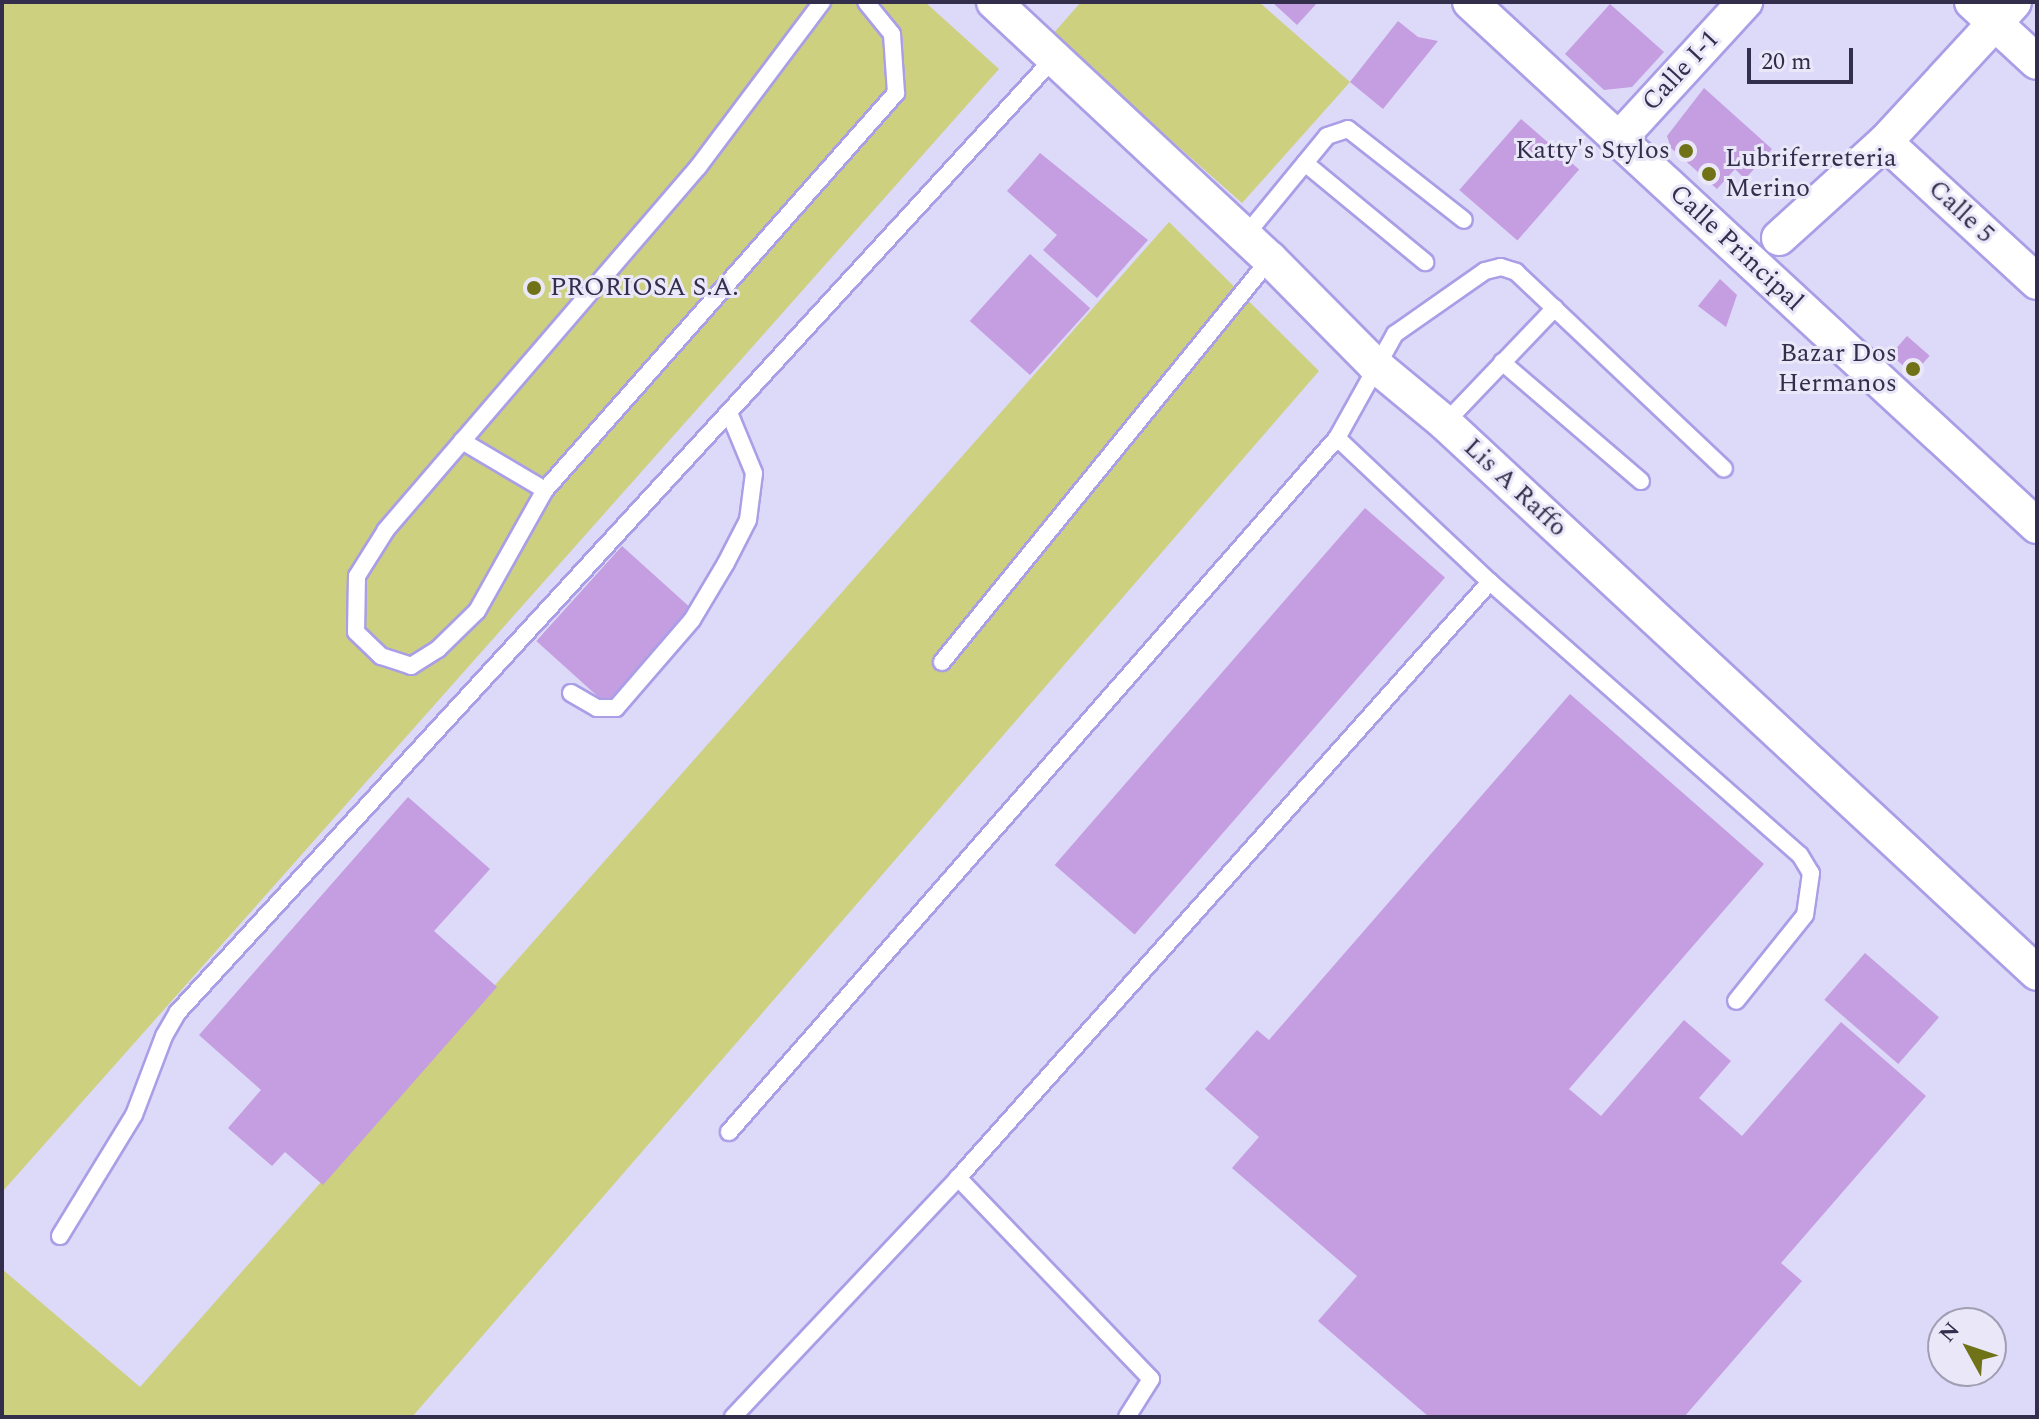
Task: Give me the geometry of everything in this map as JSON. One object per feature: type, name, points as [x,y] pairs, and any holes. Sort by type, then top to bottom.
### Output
[{"type":"street","name":"Lis A Raffo","points":[[994,2],[1270,259],[1375,365],[1445,423],[2037,973]]},
{"type":"street","name":"Calle I-1","points":[[1618,140],[1745,2]]},
{"type":"street","name":"Calle Principal","points":[[1492,9],[1618,140],[2037,526]]},
{"type":"street","points":[[1779,238],[1885,142],[1994,9],[2037,62]]},
{"type":"street","name":"Calle 5","points":[[1885,142],[2037,282]]},
{"type":"lane","points":[[822,2],[698,167],[386,530],[357,576],[356,632],[381,656],[411,666],[438,649],[477,611],[545,490],[896,93],[892,34],[866,2]]},
{"type":"lane","points":[[60,1236],[134,1115],[178,1012],[730,415],[1054,58]]},
{"type":"lane","points":[[1245,236],[1327,136],[1348,129],[1464,220]]},
{"type":"lane","points":[[1305,163],[1425,262]]},
{"type":"lane","points":[[942,662],[1270,259]]},
{"type":"lane","points":[[729,1132],[1337,438],[1395,334],[1485,271],[1501,267],[1516,272],[1724,469]]},
{"type":"lane","points":[[1445,423],[1555,308]]},
{"type":"lane","points":[[1502,362],[1641,481]]},
{"type":"lane","points":[[571,693],[597,708],[616,708],[692,620],[726,563],[748,520],[754,473],[730,415]]},
{"type":"lane","points":[[1337,438],[1490,582],[1800,855],[1811,873],[1805,915],[1736,1001]]},
{"type":"lane","points":[[462,441],[545,490]]},
{"type":"lane","points":[[733,1417],[958,1178],[1490,582]]},
{"type":"lane","points":[[958,1178],[1151,1379],[1127,1417]]},
{"type":"green space","points":[[2,2],[925,2],[999,69],[2,1192]]},
{"type":"green space","points":[[1081,2],[1259,2],[1350,82],[1242,203],[1052,35]]},
{"type":"green space","points":[[1169,222],[1319,371],[412,1417],[2,1417],[2,1269],[140,1387]]},
{"type":"building","points":[[1272,2],[1318,2],[1297,25]]},
{"type":"building","points":[[1610,4],[1664,52],[1632,87],[1604,90],[1565,54]]},
{"type":"building","points":[[1398,21],[1418,37],[1438,41],[1383,109],[1350,82]]},
{"type":"building","points":[[1704,88],[1772,149],[1745,179],[1735,169],[1717,189],[1671,148],[1667,136]]},
{"type":"building","points":[[1521,119],[1579,170],[1517,240],[1459,190]]},
{"type":"building","points":[[1040,153],[1148,240],[1097,298],[1043,250],[1057,235],[1007,191]]},
{"type":"building","points":[[1030,254],[1090,308],[1030,375],[970,321]]},
{"type":"building","points":[[1720,279],[1737,295],[1726,327],[1698,306]]},
{"type":"building","points":[[1907,336],[1930,356],[1913,375],[1891,355]]},
{"type":"building","points":[[1365,508],[1445,578],[1135,935],[1055,865]]},
{"type":"building","points":[[622,546],[692,609],[606,704],[536,641]]},
{"type":"building","points":[[1570,694],[1764,864],[1569,1089],[1601,1116],[1684,1020],[1731,1061],[1699,1098],[1742,1136],[1841,1022],[1926,1096],[1781,1263],[1802,1281],[1684,1417],[1429,1417],[1318,1321],[1357,1276],[1232,1168],[1259,1137],[1205,1089],[1257,1030],[1269,1040]]},
{"type":"building","points":[[408,797],[490,869],[434,931],[497,987],[323,1185],[285,1152],[272,1166],[228,1128],[261,1090],[199,1035]]},
{"type":"building","points":[[1865,953],[1939,1017],[1898,1064],[1824,1000]]},
{"type":"place","name":"Katty's Stylos","points":[[1686,151]]},
{"type":"place","name":"Lubriferreteria Merino","points":[[1709,174]]},
{"type":"place","name":"PRORIOSA S.A.","points":[[534,288]]},
{"type":"place","name":"Bazar Dos Hermanos","points":[[1913,369]]}]
